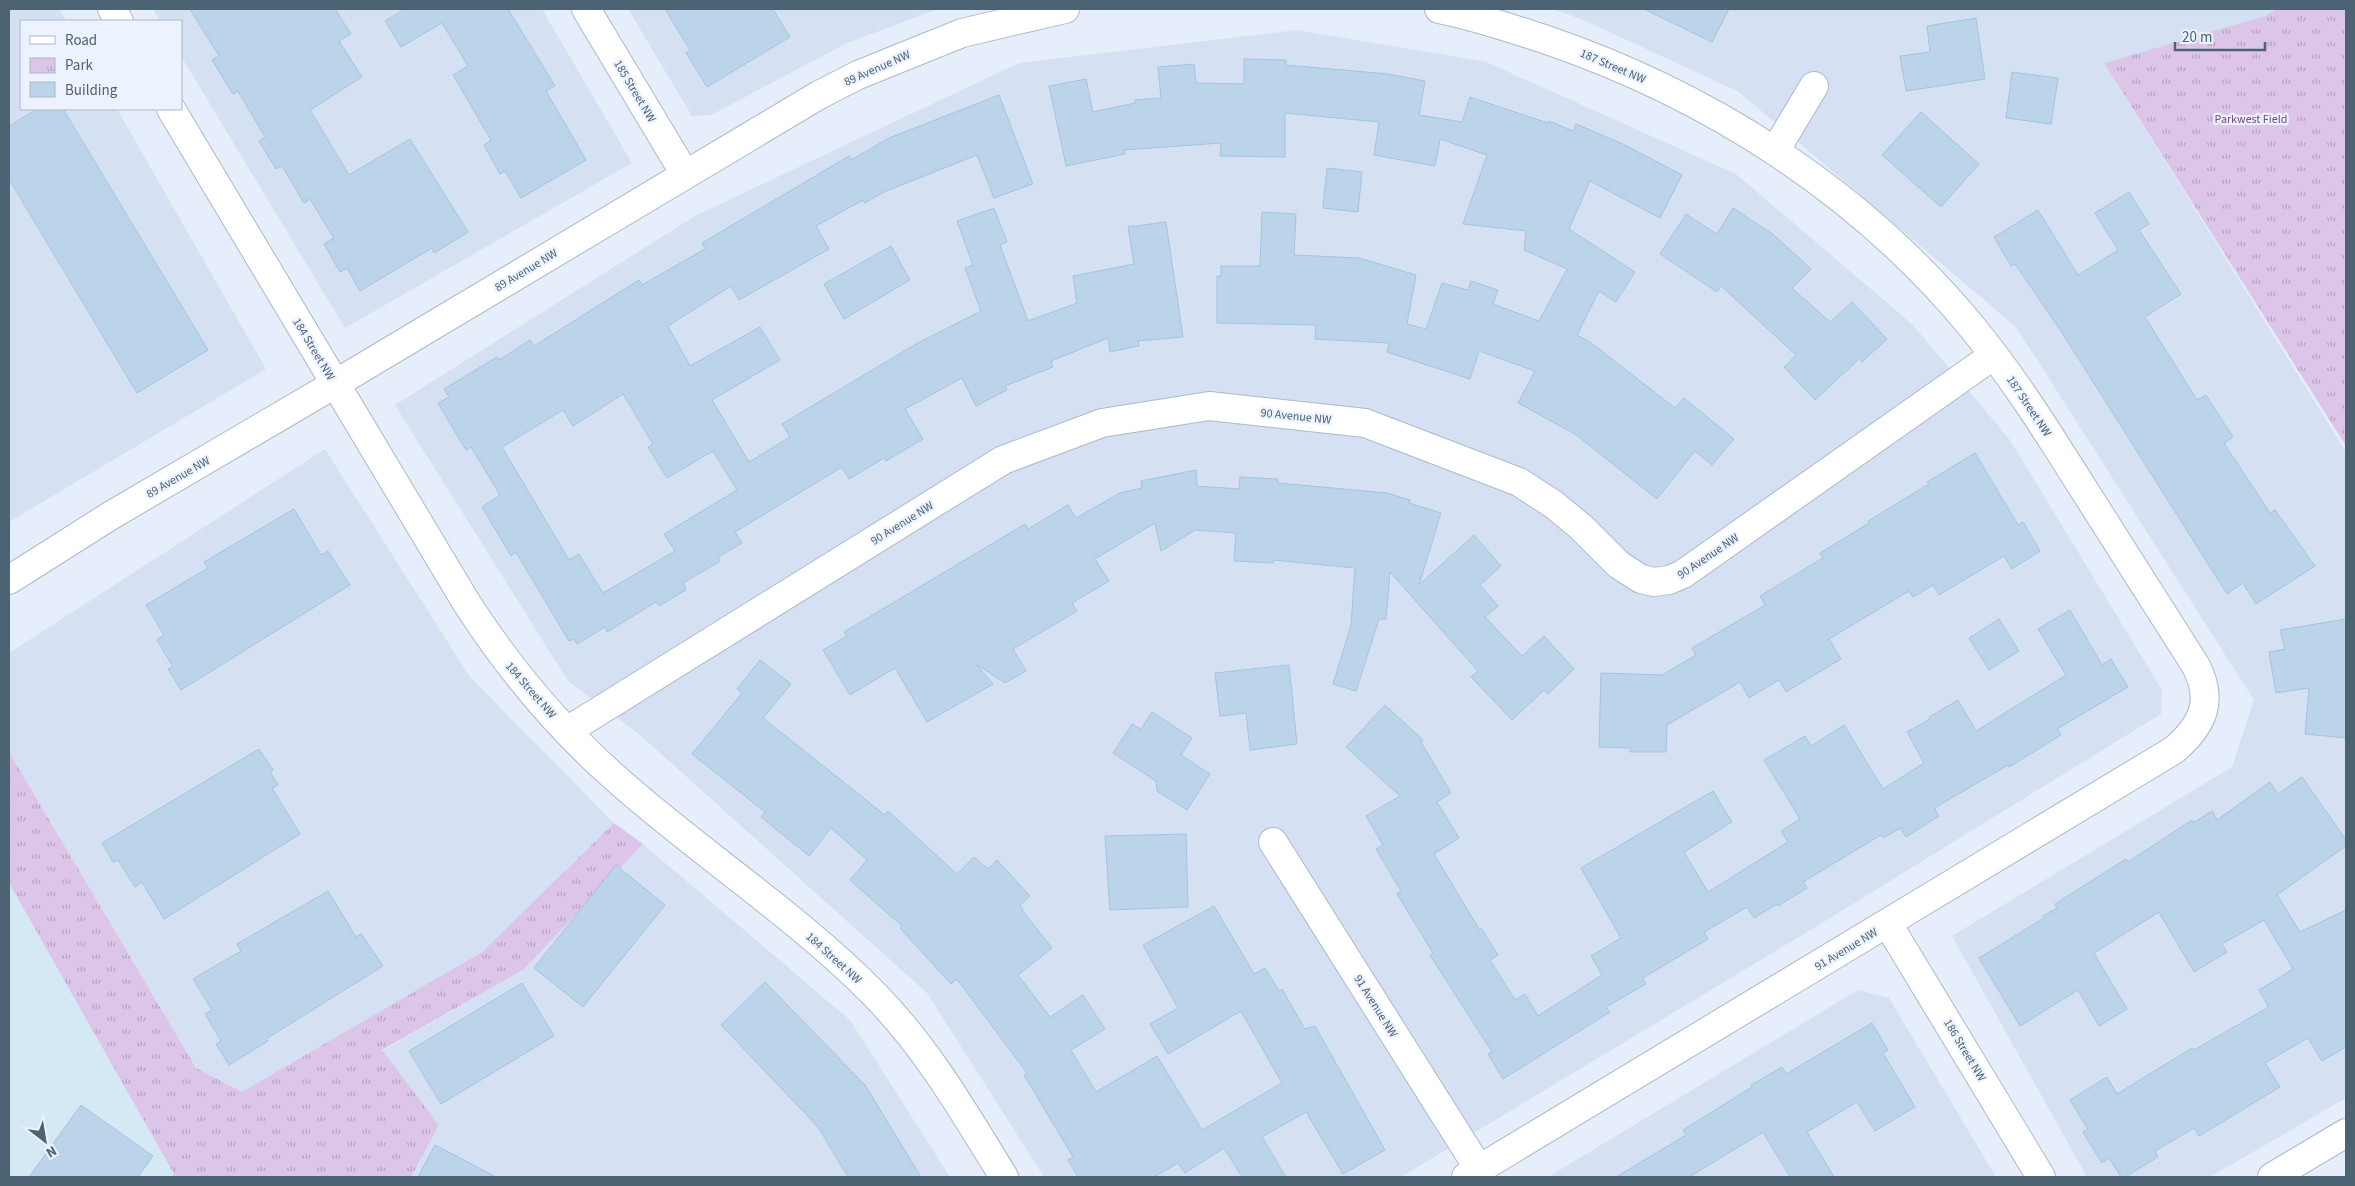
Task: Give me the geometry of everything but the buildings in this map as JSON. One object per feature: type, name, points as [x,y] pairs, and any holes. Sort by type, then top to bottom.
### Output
[{"type":"street","points":[[112,9],[118,20]]},
{"type":"street","name":"185 Street NW","points":[[586,9],[685,174]]},
{"type":"street","name":"89 Avenue NW","points":[[9,580],[110,516],[336,384],[779,117],[858,75],[962,33],[1018,14],[1065,9]]},
{"type":"street","name":"187 Street NW","points":[[1440,9],[1466,14],[1507,27],[1581,52],[1631,72],[1727,121],[1775,152],[1838,197],[1878,230],[1947,298],[1994,355],[2031,407],[2196,666],[2206,690],[2202,716]]},
{"type":"street","points":[[1775,152],[1814,86]]},
{"type":"street","name":"184 Street NW","points":[[172,110],[487,634],[508,665],[567,730],[621,783],[767,899],[842,963],[876,996],[909,1033],[935,1068],[1004,1177]]},
{"type":"street","name":"90 Avenue NW","points":[[567,730],[1003,460],[1102,423],[1209,406],[1365,423],[1519,482],[1560,510],[1619,565],[1641,579],[1654,582],[1669,580],[1683,574],[1994,355]]},
{"type":"street","name":"91 Avenue NW","points":[[1274,842],[1473,1173],[2174,750],[2186,740],[2202,716]]},
{"type":"street","name":"186 Street NW","points":[[1888,924],[2041,1177]]},
{"type":"street","points":[[2272,1177],[2346,1133]]},
{"type":"shaded area","points":[[9,9],[59,9],[66,20],[20,20],[20,110],[118,110],[266,369],[9,522]]},
{"type":"shaded area","points":[[153,9],[542,9],[632,163],[345,328],[182,58],[182,20],[159,20]]},
{"type":"shaded area","points":[[628,9],[938,9],[847,43],[711,115],[692,116]]},
{"type":"shaded area","points":[[1553,9],[2277,9],[2265,16],[2104,63],[2346,452],[2346,1098],[2210,1177],[2087,1177],[1952,936],[2232,767],[2254,700],[2016,327],[1739,92],[1588,22]]},
{"type":"shaded area","points":[[1297,30],[1486,62],[1736,174],[1913,325],[2010,440],[2162,690],[2161,714],[1822,923],[1401,1177],[1044,1177],[927,993],[640,735],[568,681],[395,405],[695,216],[1019,63]]},
{"type":"shaded area","points":[[325,449],[470,677],[614,823],[482,952],[242,1093],[196,1068],[9,752],[9,653]]},
{"type":"shaded area","points":[[643,844],[850,1020],[950,1177],[411,1177],[439,1125],[382,1051],[523,970]]},
{"type":"shaded area","points":[[9,883],[174,1174],[172,1177],[9,1177]]},
{"type":"shaded area","points":[[1858,990],[1889,998],[1996,1177],[1548,1177]]},
{"type":"green space","name":"Parkwest Field","points":[[2277,9],[2346,9],[2346,446],[2104,63],[2265,16]]},
{"type":"green space","points":[[9,752],[196,1068],[242,1092],[482,952],[614,823],[643,844],[523,970],[382,1050],[439,1125],[411,1177],[172,1177],[174,1174],[9,883]]}]
